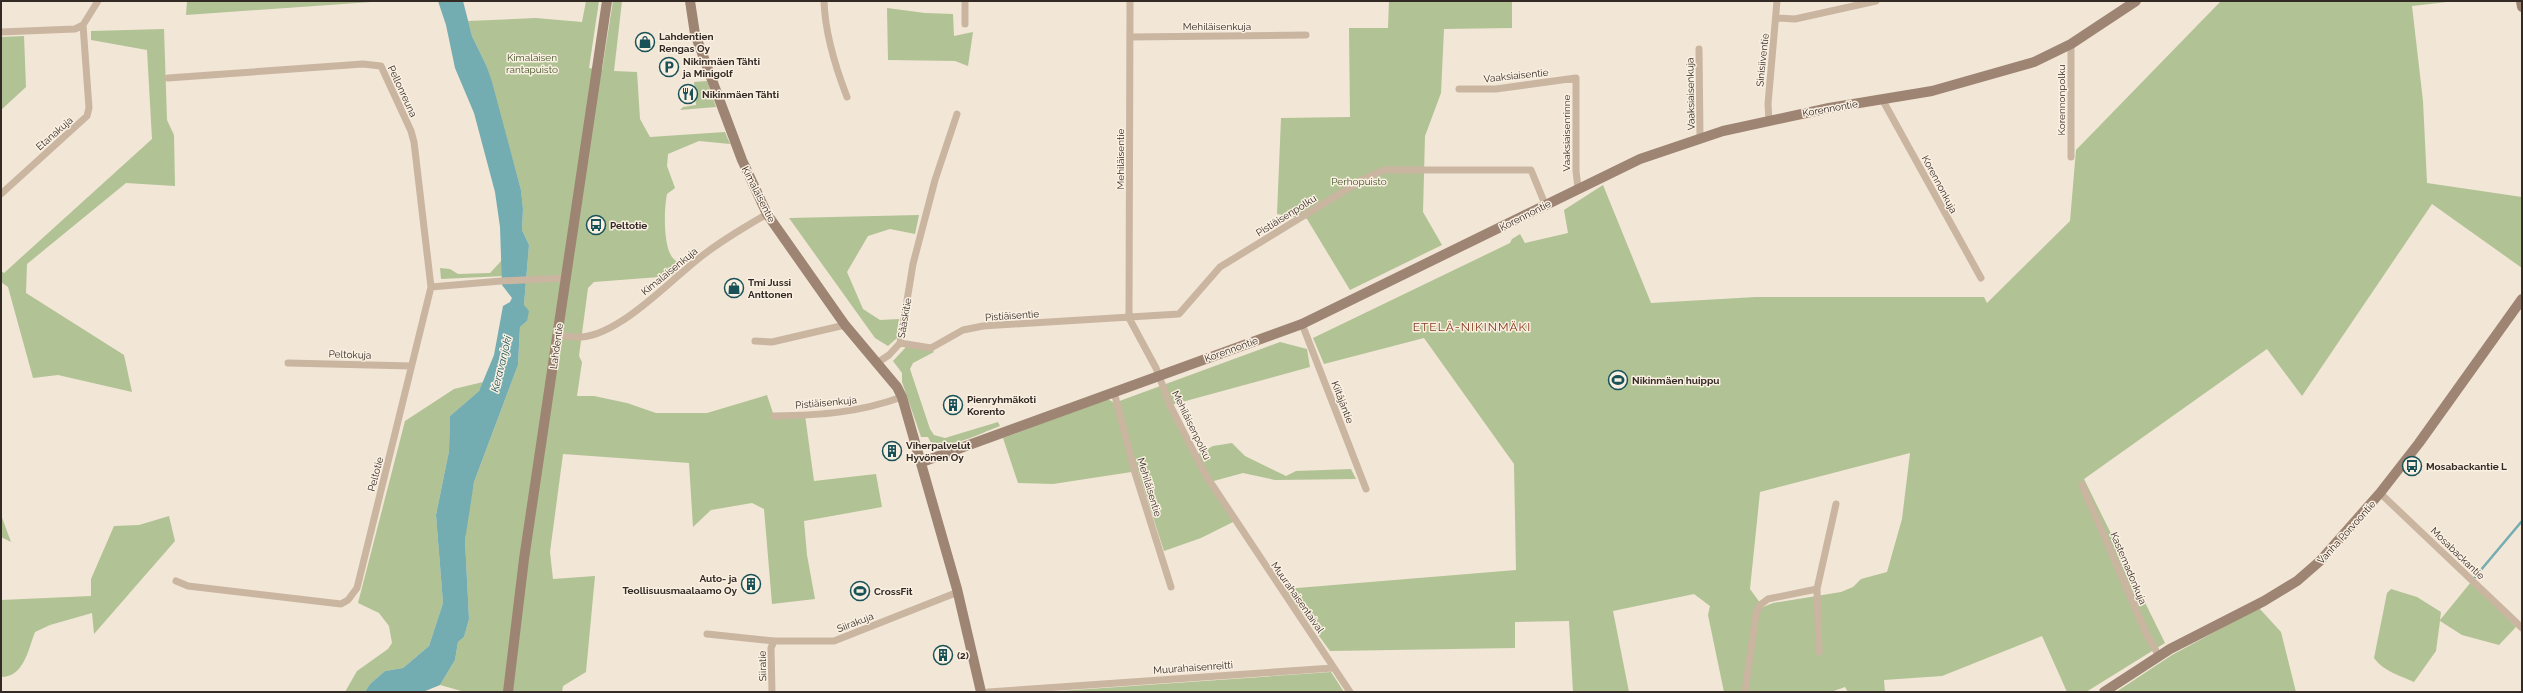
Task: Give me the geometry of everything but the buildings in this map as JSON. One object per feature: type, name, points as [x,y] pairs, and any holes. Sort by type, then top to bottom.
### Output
[{"type":"street","points":[[1,32],[75,29],[83,25],[98,1]]},
{"type":"street","name":"Lahdentie","points":[[508,692],[517,605],[607,1]]},
{"type":"street","name":"Kimalaisentie","points":[[690,1],[695,34],[710,77],[742,160],[767,214],[845,325],[877,363]]},
{"type":"street","points":[[824,1],[825,23],[840,78],[848,97]]},
{"type":"street","points":[[965,1],[965,24]]},
{"type":"street","name":"Mehiläisentie","points":[[1129,318],[1130,1]]},
{"type":"street","name":"Sinisiiventie","points":[[1769,120],[1768,104],[1777,1]]},
{"type":"street","points":[[1776,18],[1795,19],[1876,1]]},
{"type":"street","name":"Korennontie","points":[[922,462],[1158,375],[1302,324],[1448,254],[1622,166],[1700,138],[1769,120],[1932,91],[2034,62],[2071,44],[2136,1]]},
{"type":"street","points":[[2521,1],[2522,7]]},
{"type":"street","name":"Etanakuja","points":[[1,194],[87,116],[89,108],[83,25]]},
{"type":"street","name":"Mehiläisenkuja","points":[[1130,37],[1306,36]]},
{"type":"street","name":"Korennonpolku","points":[[2071,44],[2071,157]]},
{"type":"street","name":"Vaaksiaisenkuja","points":[[1699,49],[1700,138]]},
{"type":"street","name":"Pellonreuna","points":[[168,78],[363,64],[381,66],[411,130],[414,142],[431,287]]},
{"type":"street","name":"Vaaksiaisentie","points":[[1459,89],[1496,89],[1576,78]]},
{"type":"street","name":"Vaaksiaisenrinne","points":[[1576,78],[1576,171],[1578,188]]},
{"type":"street","name":"Korennonkuja","points":[[1882,99],[1981,278]]},
{"type":"street","name":"Sääskitie","points":[[877,363],[889,355],[900,343],[913,264],[935,180],[957,114]]},
{"type":"street","name":"Pistiäisenpolku","points":[[1129,318],[1179,314],[1220,267],[1362,180],[1384,170],[1531,170],[1545,204]]},
{"type":"street","name":"Kimalaisenkuja","points":[[557,335],[582,337],[599,332],[621,321],[667,287],[698,259],[767,214]]},
{"type":"street","points":[[431,287],[501,281],[565,278]]},
{"type":"street","name":"Peltotie","points":[[176,581],[188,586],[341,604],[348,600],[357,588],[431,287]]},
{"type":"street","name":"Vanha Porvoontie","points":[[2104,692],[2160,656],[2297,581],[2320,561],[2380,493],[2419,443],[2522,299]]},
{"type":"street","name":"Pistiäisentie","points":[[900,343],[931,348],[963,330],[984,326],[1129,318]]},
{"type":"street","name":"Mehiläisenpolku","points":[[1129,318],[1158,375],[1170,405],[1205,474],[1246,537]]},
{"type":"street","name":"Kiitäjäntie","points":[[1302,324],[1366,489]]},
{"type":"street","points":[[756,341],[772,342],[845,325]]},
{"type":"street","points":[[877,363],[897,387],[902,397],[922,462],[958,592],[981,692]]},
{"type":"street","name":"Peltokuja","points":[[288,364],[411,366]]},
{"type":"street","name":"Mehiläisentie","points":[[1114,392],[1135,473],[1171,587]]},
{"type":"street","name":"Pistiäisenkuja","points":[[774,416],[845,413],[872,408],[902,397]]},
{"type":"street","name":"Kastemadonkuja","points":[[2082,485],[2147,635],[2160,656]]},
{"type":"street","name":"Mosabackantie","points":[[2380,493],[2522,628]]},
{"type":"street","points":[[1819,652],[1817,589],[1836,504]]},
{"type":"street","name":"Muurahaisentaival","points":[[1246,537],[1333,668]]},
{"type":"street","points":[[1745,692],[1760,605],[1768,599],[1817,589]]},
{"type":"street","name":"Siirakuja","points":[[707,634],[774,641],[834,641],[958,592]]},
{"type":"street","name":"Siiratie","points":[[772,692],[771,648],[774,641]]},
{"type":"street","points":[[1333,668],[1350,692]]},
{"type":"street","name":"Muurahaisenreitti","points":[[988,692],[1025,688],[1333,668]]},
{"type":"green space","points":[[187,1],[386,1],[186,15]]},
{"type":"green space","name":"Kimalaisen rantapuisto","points":[[586,1],[599,1],[589,68],[602,70],[613,1],[622,1],[614,71],[637,72],[640,119],[650,137],[725,132],[730,144],[699,141],[668,154],[667,166],[675,188],[667,194],[665,208],[667,244],[672,257],[682,265],[672,276],[594,282],[588,288],[579,356],[582,362],[577,396],[594,396],[627,403],[656,413],[707,413],[767,395],[774,416],[805,415],[814,481],[876,474],[882,507],[804,521],[807,555],[815,599],[772,604],[764,509],[752,503],[711,510],[693,527],[689,463],[563,454],[550,552],[553,579],[595,576],[586,672],[563,686],[562,692],[465,692],[440,685],[455,660],[458,642],[464,637],[469,619],[465,540],[468,513],[474,482],[518,365],[520,327],[527,321],[524,305],[529,245],[522,230],[523,209],[521,190],[487,67],[472,36],[468,21],[536,18],[582,22]]},
{"type":"green space","name":"Perhopuisto","points":[[1389,1],[1512,1],[1512,28],[1444,29],[1441,93],[1425,136],[1423,212],[1442,245],[1350,290],[1307,219],[1277,214],[1281,118],[1350,117],[1349,28],[1388,28]]},
{"type":"green space","points":[[2221,1],[2456,1],[2412,6],[2423,101],[2427,183],[2522,197],[2522,268],[2432,204],[2302,396],[2267,349],[2084,479],[2165,643],[2086,692],[2067,692],[2042,636],[1942,676],[1884,680],[1885,692],[1848,692],[1845,687],[1831,692],[1724,692],[1708,615],[1710,606],[1694,594],[1613,611],[1629,692],[1573,692],[1569,621],[1515,622],[1515,648],[1330,651],[1285,589],[1516,570],[1514,464],[1424,338],[1324,364],[1313,338],[1510,243],[1512,239],[1520,234],[1525,243],[1568,233],[1564,210],[1603,185],[1651,303],[1756,297],[1984,297],[1987,303],[2070,221],[2076,150]],"holes":[[[1910,453],[1902,519],[1887,572],[1861,579],[1853,587],[1841,592],[1773,603],[1763,607],[1750,589],[1760,492]]]},
{"type":"green space","points":[[887,8],[925,13],[953,14],[954,36],[973,32],[968,66],[955,61],[888,60]]},
{"type":"green space","points":[[164,29],[167,120],[174,135],[175,186],[126,183],[27,264],[26,293],[124,355],[132,392],[58,375],[33,378],[8,287],[1,282],[1,271],[4,273],[152,139],[147,50],[91,40],[91,31]]},
{"type":"green space","points":[[24,36],[26,87],[1,110],[1,37]]},
{"type":"green space","points":[[707,81],[716,107],[680,110],[683,107],[696,105],[694,82]]},
{"type":"green space","points":[[919,215],[915,234],[890,229],[868,236],[847,272],[863,309],[880,320],[899,319],[897,338],[888,346],[875,338],[789,218]]},
{"type":"green space","points":[[503,259],[504,276],[441,279],[440,268],[450,269],[458,274],[490,273]]},
{"type":"green space","points":[[1280,342],[1307,349],[1310,367],[1171,405],[1196,455],[1213,446],[1232,443],[1245,456],[1286,476],[1296,471],[1351,469],[1356,479],[1275,480],[1243,473],[1210,482],[1235,521],[1201,538],[1164,551],[1138,471],[1053,484],[1018,483],[1003,438],[1108,399],[1114,403]]},
{"type":"green space","points":[[908,345],[931,348],[934,352],[913,363],[910,369],[930,429],[934,435],[945,438],[998,422],[1000,426],[948,444],[931,443],[928,437],[921,437],[902,382],[902,373],[893,361]]},
{"type":"green space","points":[[483,382],[479,391],[450,416],[449,451],[436,515],[443,603],[429,646],[403,668],[385,671],[370,684],[365,692],[345,692],[357,671],[388,649],[392,643],[389,626],[379,613],[358,603],[405,421],[454,389]]},
{"type":"green space","points":[[1,515],[11,542],[1,537]]},
{"type":"green space","points":[[169,516],[175,541],[94,634],[92,613],[50,625],[35,632],[20,668],[9,676],[1,677],[1,600],[91,596],[91,579],[114,526],[139,525]]},
{"type":"green space","points":[[2471,582],[2516,627],[2499,645],[2462,635],[2440,621],[2436,651],[2414,682],[2387,670],[2378,663],[2374,658],[2387,593],[2391,589],[2417,597],[2441,612],[2440,620]]},
{"type":"green space","points":[[2259,608],[2281,632],[2296,692],[2116,692],[2172,655]]},
{"type":"green space","points":[[1331,672],[1344,692],[1046,692]]},
{"type":"water","name":"Keravanjoki","points":[[438,1],[463,1],[472,36],[487,67],[492,82],[521,190],[523,209],[522,230],[529,245],[524,305],[529,311],[527,321],[520,327],[518,365],[474,482],[465,540],[469,619],[464,637],[458,642],[455,660],[440,685],[423,692],[365,692],[370,684],[385,671],[403,668],[429,646],[443,603],[436,515],[449,451],[450,416],[479,391],[494,355],[503,306],[510,302],[512,298],[502,285],[500,227],[495,192],[474,113],[455,68],[446,25]]},
{"type":"waterway","points":[[2475,577],[2522,521]]},
{"type":"place","name":"Lahdentien Rengas Oy","points":[[645,42]]},
{"type":"place","name":"Nikinmäen Tähti ja Minigolf","points":[[669,67]]},
{"type":"place","name":"Nikinmäen Tähti","points":[[688,94]]},
{"type":"place","name":"Peltotie","points":[[596,225]]},
{"type":"place","name":"Tmi Jussi Anttonen","points":[[734,288]]},
{"type":"place","name":"Nikinmäen huippu","points":[[1618,380]]},
{"type":"place","name":"Pienryhmäkoti Korento","points":[[953,405]]},
{"type":"place","name":"Viherpalvelut Hyvönen Oy","points":[[892,451]]},
{"type":"place","name":"Mosabackantie L","points":[[2412,466]]},
{"type":"place","name":"Auto- ja Teollisuusmaalaamo Oy","points":[[751,584]]},
{"type":"place","name":"CrossFit","points":[[860,591]]},
{"type":"place","name":"(2)","points":[[943,655]]},
{"type":"district","name":"ETELÄ-NIKINMÄKI","points":[[1472,327]]}]
